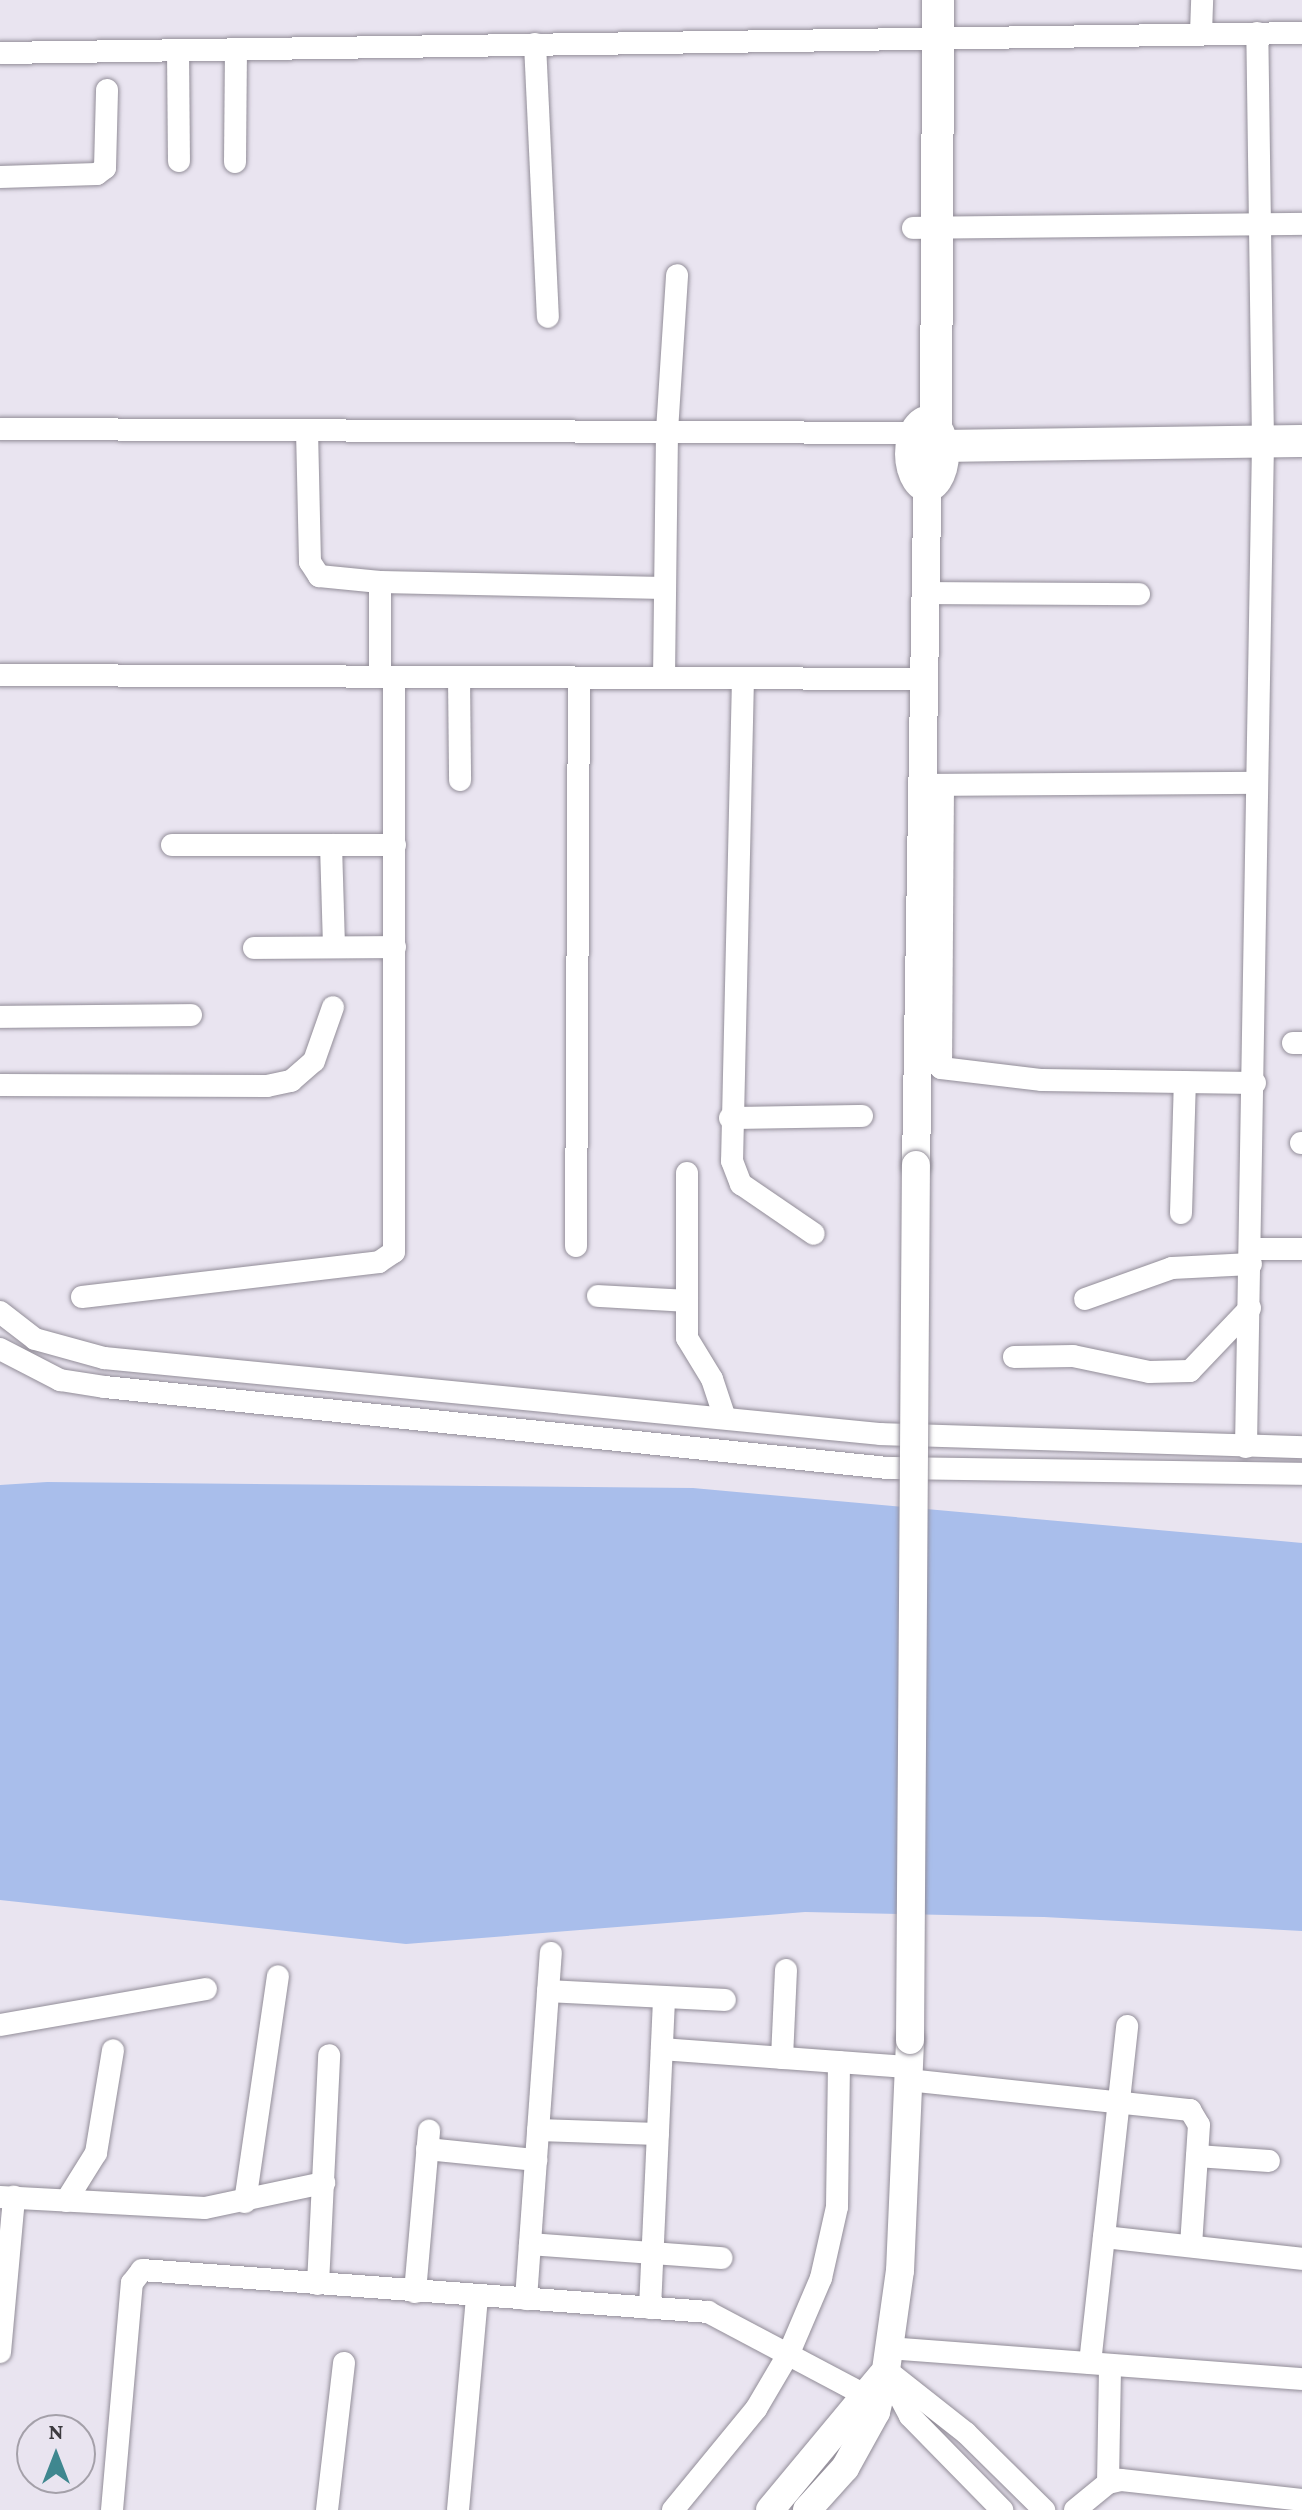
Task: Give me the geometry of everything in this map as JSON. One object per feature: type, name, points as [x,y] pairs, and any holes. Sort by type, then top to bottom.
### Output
[{"type":"highway","points":[[918,0],[927,36],[925,228],[929,434],[1262,431],[1302,441]]},
{"type":"highway","points":[[927,36],[938,0]]},
{"type":"highway","points":[[1262,431],[1302,419]]},
{"type":"main road","points":[[807,2510],[845,2468],[876,2412],[888,2359],[900,2271],[909,2062],[916,1165],[934,785],[924,679],[929,434]]},
{"type":"main road","points":[[770,2510],[865,2395],[888,2359]]},
{"type":"street","points":[[1201,33],[1202,0]]},
{"type":"street","points":[[1246,1447],[1255,1083],[1262,431],[1257,33]]},
{"type":"street","points":[[0,53],[927,36],[1302,33]]},
{"type":"street","points":[[535,44],[548,317]]},
{"type":"street","points":[[235,162],[236,49]]},
{"type":"street","points":[[178,50],[179,161]]},
{"type":"street","points":[[0,177],[97,174],[105,168],[107,90]]},
{"type":"street","points":[[925,228],[1302,224]]},
{"type":"street","points":[[664,678],[667,431],[677,275]]},
{"type":"street","points":[[0,429],[929,434]]},
{"type":"street","points":[[307,430],[312,569],[319,576],[380,582],[665,588]]},
{"type":"street","points":[[82,1297],[389,1258],[396,1240],[395,845],[380,582]]},
{"type":"street","points":[[925,593],[1139,594]]},
{"type":"street","points":[[0,675],[924,679]]},
{"type":"street","points":[[459,677],[460,780]]},
{"type":"street","points":[[576,1246],[579,678]]},
{"type":"street","points":[[743,678],[730,1118],[732,1161],[741,1184],[814,1234]]},
{"type":"street","points":[[1255,1083],[1042,1080],[941,1068],[934,785],[1256,783]]},
{"type":"street","points":[[172,845],[395,845]]},
{"type":"street","points":[[331,845],[334,947]]},
{"type":"street","points":[[254,948],[395,947]]},
{"type":"street","points":[[0,1085],[267,1086],[291,1081],[314,1061],[333,1007]]},
{"type":"street","points":[[0,1017],[191,1015]]},
{"type":"street","points":[[1181,1213],[1185,1082]]},
{"type":"street","points":[[730,1118],[862,1116]]},
{"type":"street","points":[[687,1173],[687,1338],[712,1379],[725,1418]]},
{"type":"street","points":[[1085,1299],[1172,1268],[1302,1249]]},
{"type":"street","points":[[598,1296],[687,1301]]},
{"type":"street","points":[[1014,1357],[1073,1356],[1149,1372],[1190,1371],[1250,1308]]},
{"type":"street","points":[[0,1312],[35,1339],[104,1358],[881,1434],[1302,1447]]},
{"type":"street","points":[[0,1349],[60,1380],[105,1387],[887,1468],[1302,1474]]},
{"type":"street","points":[[526,2299],[551,1953]]},
{"type":"street","points":[[782,2058],[786,1970]]},
{"type":"street","points":[[245,2202],[278,1976]]},
{"type":"street","points":[[0,2025],[206,1989]]},
{"type":"street","points":[[548,1991],[725,2000]]},
{"type":"street","points":[[650,2308],[664,1997]]},
{"type":"street","points":[[1108,2483],[1100,2364],[1104,2237],[1127,2026]]},
{"type":"street","points":[[662,2049],[839,2062],[909,2062],[1119,2101],[1190,2110],[1199,2125],[1191,2246]]},
{"type":"street","points":[[66,2201],[96,2153],[113,2050]]},
{"type":"street","points":[[318,2284],[329,2055]]},
{"type":"street","points":[[673,2510],[725,2450],[789,2353],[821,2278],[837,2207],[839,2062]]},
{"type":"street","points":[[538,2130],[658,2134]]},
{"type":"street","points":[[415,2292],[428,2140],[536,2160]]},
{"type":"street","points":[[1197,2156],[1269,2161]]},
{"type":"street","points":[[0,2352],[7,2197],[205,2208],[324,2183]]},
{"type":"street","points":[[1104,2237],[1302,2259]]},
{"type":"street","points":[[530,2244],[721,2258]]},
{"type":"street","points":[[112,2510],[134,2274],[159,2269],[722,2316],[865,2395]]},
{"type":"street","points":[[458,2510],[477,2296]]},
{"type":"street","points":[[888,2359],[1100,2364],[1302,2379]]},
{"type":"street","points":[[888,2359],[910,2416],[1002,2510]]},
{"type":"street","points":[[888,2359],[1044,2510]]},
{"type":"street","points":[[327,2510],[344,2363]]},
{"type":"street","points":[[1075,2510],[1108,2483],[1121,2480],[1302,2499],[1301,2510]]},
{"type":"water","points":[[47,1482],[693,1488],[1302,1543],[1302,1931],[1044,1917],[805,1912],[406,1944],[0,1900],[0,1485]]}]
